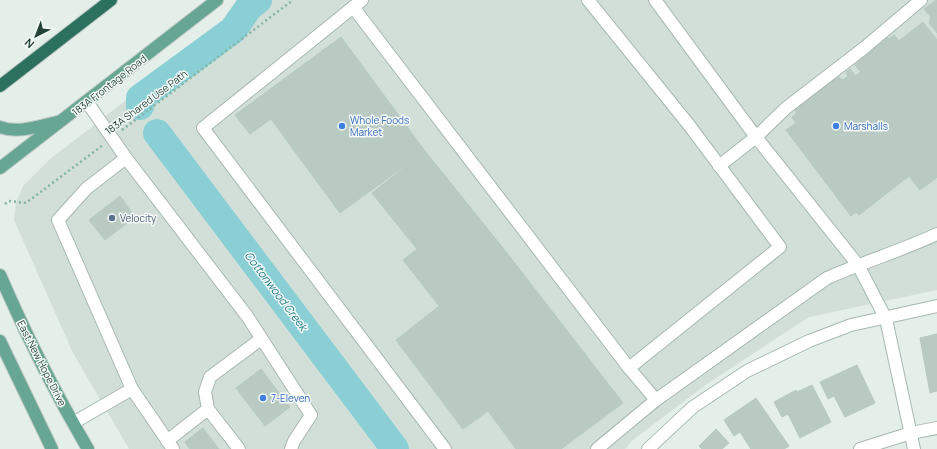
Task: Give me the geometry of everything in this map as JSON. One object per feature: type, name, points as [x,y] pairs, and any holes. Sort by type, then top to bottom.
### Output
[{"type":"highway","points":[[0,86],[111,0]]},
{"type":"main road","name":"183A Frontage Road","points":[[0,168],[214,3]]},
{"type":"main road","points":[[0,127],[9,131],[26,129],[61,121]]},
{"type":"main road","name":"East New Hope Drive","points":[[0,275],[16,312],[72,423],[88,449]]},
{"type":"main road","points":[[0,341],[52,449]]},
{"type":"street","points":[[655,0],[756,137],[858,265],[886,319],[914,449]]},
{"type":"street","points":[[719,166],[756,137],[786,108],[864,48],[921,0]]},
{"type":"street","points":[[592,2],[689,125],[780,247],[629,368]]},
{"type":"street","points":[[445,449],[203,128],[357,4],[629,368],[656,400]]},
{"type":"street","points":[[87,102],[113,137],[126,158],[247,316],[311,415],[294,441],[291,449]]},
{"type":"street","points":[[126,158],[87,188],[58,220],[132,389],[170,445],[208,409]]},
{"type":"street","points":[[597,449],[656,400],[827,278],[858,265],[887,256],[937,234]]},
{"type":"street","points":[[648,449],[693,407],[747,371],[816,338],[851,325],[886,319],[937,306]]},
{"type":"street","points":[[239,449],[208,409],[205,392],[210,377],[261,339]]},
{"type":"street","points":[[72,423],[132,389]]},
{"type":"street","points":[[860,449],[911,433],[937,428]]},
{"type":"path","name":"183A Shared Use Path","points":[[5,204],[9,201],[26,203],[293,0]]},
{"type":"shaded area","points":[[255,0],[937,0],[937,290],[809,317],[707,384],[633,440],[625,449],[129,449],[73,353],[14,220],[16,203],[23,186],[49,160]]},
{"type":"building","points":[[936,0],[937,33],[929,23],[931,17],[924,9]]},
{"type":"building","points":[[923,22],[937,40],[937,177],[935,179],[855,76],[861,72],[855,65],[859,62],[857,59],[886,36],[889,39],[894,35],[899,41]]},
{"type":"building","name":"Whole Foods Market","points":[[341,37],[425,151],[340,213],[271,119],[250,134],[235,115]]},
{"type":"building","points":[[850,69],[935,179],[920,190],[909,176],[859,215],[856,212],[851,216],[786,130],[796,123],[792,117],[797,113],[794,109],[838,77],[843,80],[848,76],[846,72]]},
{"type":"building","points":[[425,151],[507,253],[440,307],[403,260],[417,249],[372,193]]},
{"type":"building","name":"Velocity","points":[[120,196],[135,217],[105,240],[89,220]]},
{"type":"building","points":[[507,253],[623,403],[561,449],[516,449],[488,411],[463,429],[396,340]]},
{"type":"building","points":[[937,334],[937,391],[930,393],[920,338]]},
{"type":"building","points":[[857,365],[875,403],[845,417],[834,396],[828,399],[820,382]]},
{"type":"building","name":"7-Eleven","points":[[261,369],[290,407],[265,426],[236,388]]},
{"type":"building","points":[[812,385],[831,422],[800,438],[788,414],[782,417],[774,402],[796,390],[797,392]]},
{"type":"building","points":[[756,398],[789,446],[784,449],[751,449],[740,432],[734,436],[724,420]]},
{"type":"building","points":[[203,428],[219,449],[190,449],[185,442]]},
{"type":"building","points":[[716,429],[729,443],[722,449],[702,449],[699,446]]},
{"type":"waterway","name":"Cottonwood Creek","points":[[140,106],[140,98],[233,30],[249,7],[258,0]]},
{"type":"waterway","name":"Cottonwood Creek","points":[[157,133],[395,449]]},
{"type":"place","name":"Whole Foods Market","points":[[342,126]]},
{"type":"place","name":"Marshalls","points":[[836,126]]},
{"type":"place","name":"Velocity","points":[[112,218]]},
{"type":"place","name":"7-Eleven","points":[[263,398]]}]
